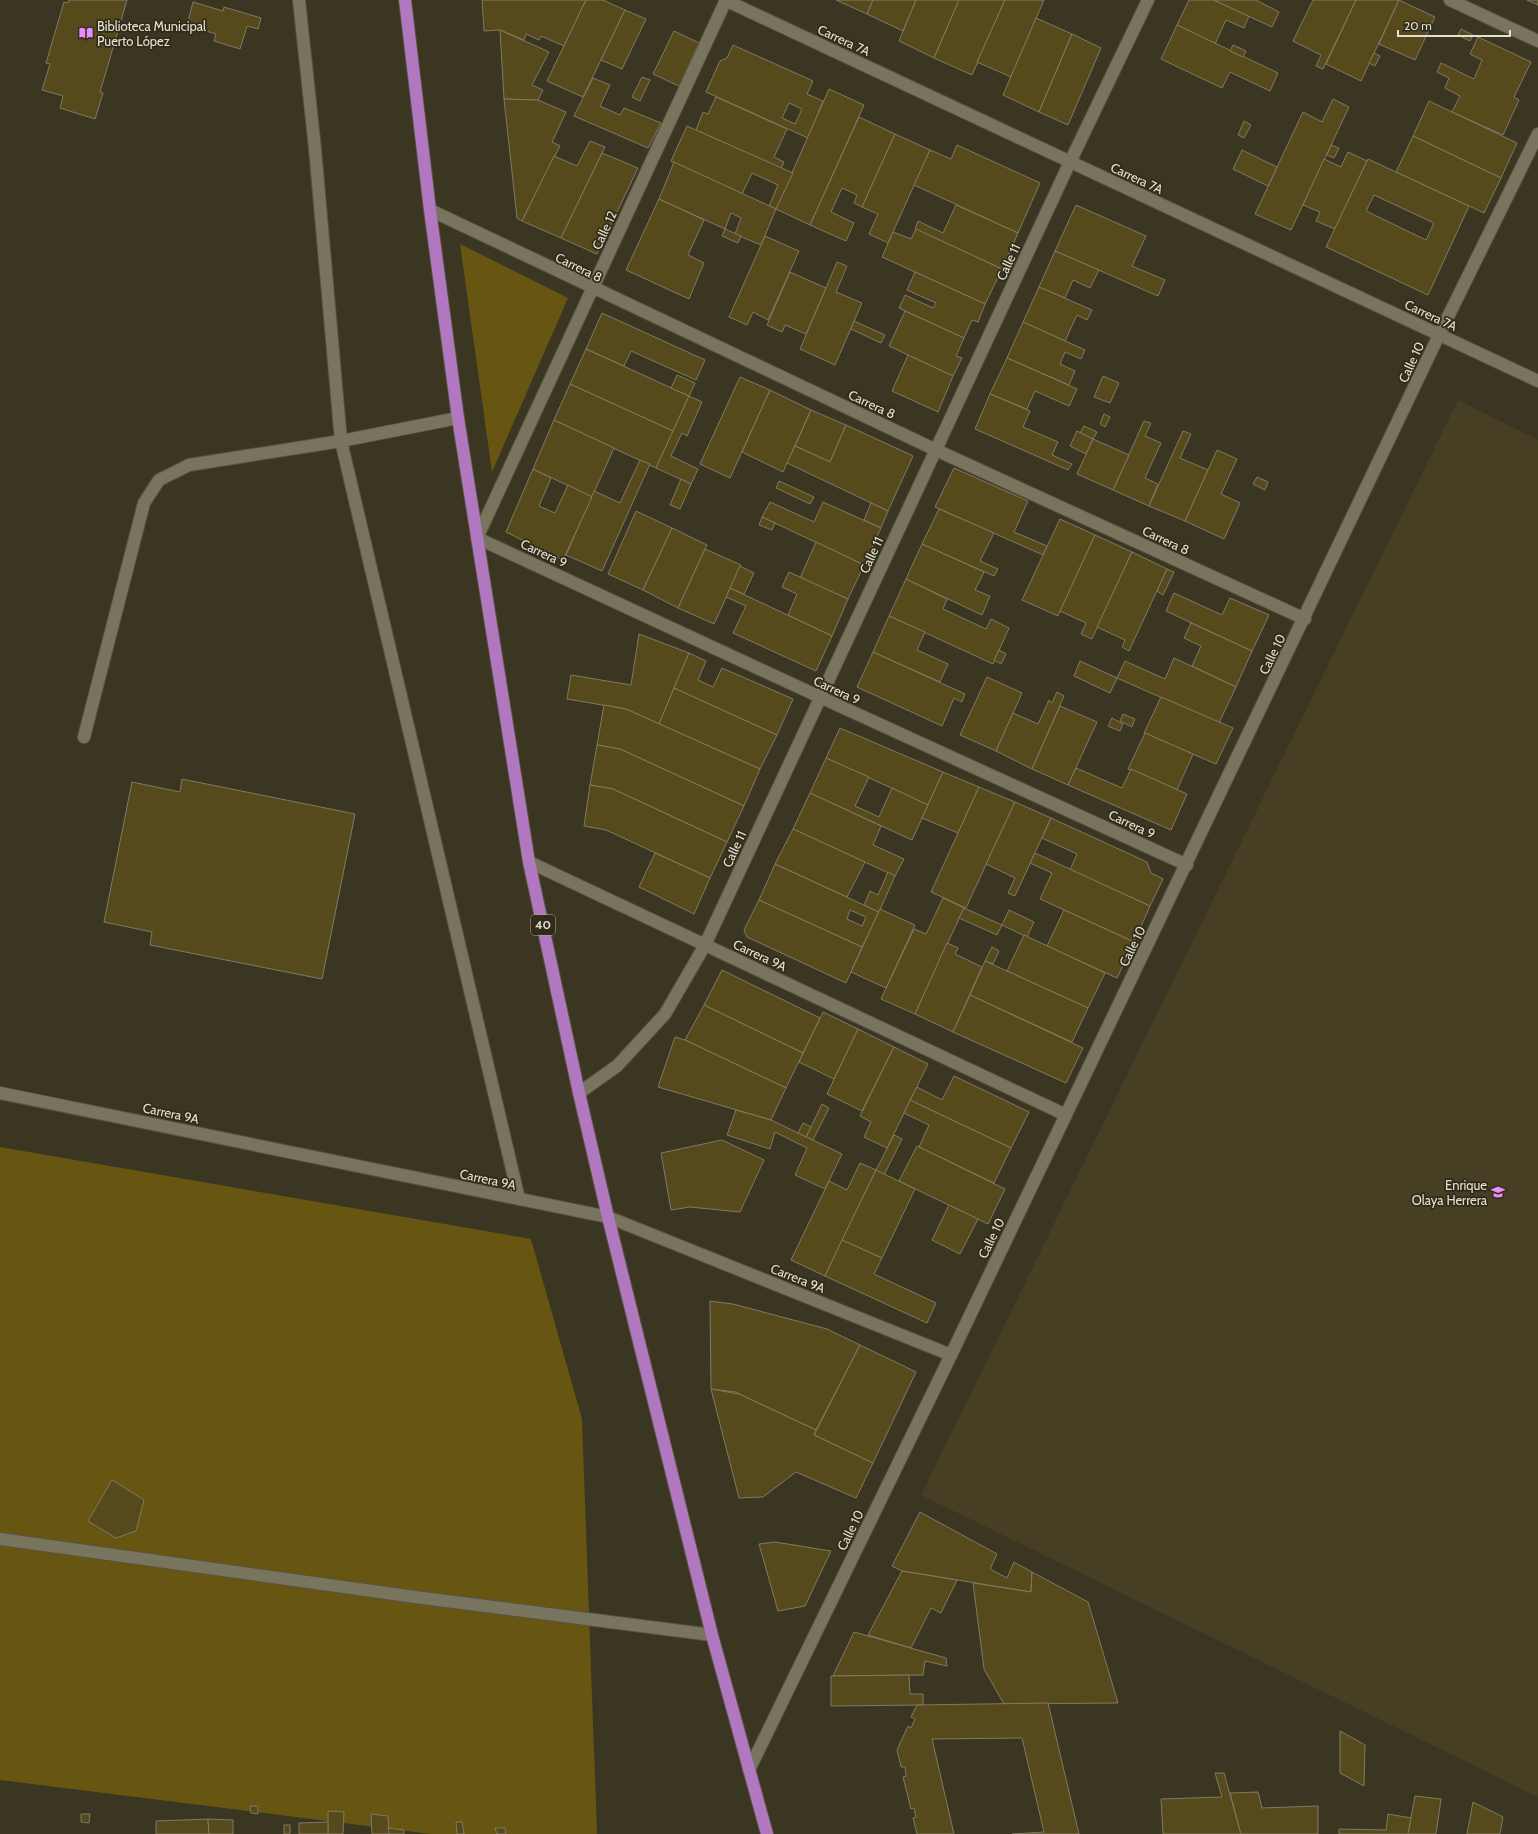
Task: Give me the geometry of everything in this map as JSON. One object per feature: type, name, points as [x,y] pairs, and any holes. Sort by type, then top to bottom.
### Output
[{"type":"highway","name":"40","points":[[405,0],[430,210],[458,418],[529,862],[579,1093],[608,1217],[712,1635],[767,1834]]},
{"type":"street","points":[[299,0],[315,149],[341,441],[519,1199]]},
{"type":"street","name":"Carrera 7A","points":[[726,0],[1538,381]]},
{"type":"street","name":"Calle 12","points":[[477,538],[726,0]]},
{"type":"street","name":"Calle 11","points":[[579,1093],[617,1066],[665,1014],[705,945],[1070,162],[1148,0]]},
{"type":"street","points":[[1450,0],[1538,41]]},
{"type":"street","name":"Calle 10","points":[[749,1770],[1187,865],[1439,335],[1538,134]]},
{"type":"street","name":"Carrera 8","points":[[430,210],[593,289],[936,450],[1304,619]]},
{"type":"street","points":[[84,737],[144,503],[159,480],[189,465],[341,441],[458,418]]},
{"type":"street","name":"Carrera 9","points":[[477,538],[1187,865]]},
{"type":"street","name":"Carrera 9A","points":[[529,862],[1066,1115]]},
{"type":"street","name":"Carrera 9A","points":[[0,1093],[608,1217],[951,1355]]},
{"type":"street","points":[[0,1539],[415,1597],[712,1635]]},
{"type":"shaded area","points":[[460,244],[568,298],[492,472]]},
{"type":"shaded area","points":[[1458,400],[1538,440],[1538,1797],[921,1495]]},
{"type":"shaded area","points":[[0,1147],[531,1239],[582,1419],[597,1834],[431,1834],[0,1780]]},
{"type":"building","name":"Biblioteca Municipal Puerto López","points":[[69,0],[127,0],[100,92],[103,93],[95,119],[60,108],[63,96],[42,90],[50,64],[46,63],[64,2],[68,3]]},
{"type":"building","points":[[482,0],[586,0],[564,46],[541,36],[539,40],[526,34],[524,40],[500,30],[484,31]]},
{"type":"building","points":[[586,0],[603,0],[625,10],[583,97],[547,81]]},
{"type":"building","points":[[836,0],[873,0],[867,14]]},
{"type":"building","points":[[873,0],[916,0],[903,31],[867,14]]},
{"type":"building","points":[[916,0],[959,0],[934,58],[899,41]]},
{"type":"building","points":[[959,0],[1005,0],[972,75],[934,58]]},
{"type":"building","points":[[1005,0],[1044,0],[1011,77],[977,62]]},
{"type":"building","points":[[1189,0],[1214,0],[1249,16],[1244,28],[1226,20],[1215,44],[1177,25]]},
{"type":"building","points":[[1214,0],[1256,0],[1279,12],[1272,27]]},
{"type":"building","points":[[1313,0],[1356,0],[1323,69],[1316,66],[1321,55],[1293,41]]},
{"type":"building","points":[[1356,0],[1399,0],[1361,81],[1326,64]]},
{"type":"building","points":[[1399,0],[1435,17],[1415,60],[1379,44]]},
{"type":"building","points":[[1527,0],[1538,0],[1538,5]]},
{"type":"building","points":[[193,2],[223,11],[224,7],[261,18],[258,29],[247,26],[240,49],[214,41],[216,34],[187,25]]},
{"type":"building","points":[[625,10],[646,19],[622,69],[601,60]]},
{"type":"building","points":[[1036,18],[1072,34],[1039,112],[1003,95]]},
{"type":"building","points":[[1177,25],[1278,73],[1270,91],[1230,72],[1222,88],[1161,59]]},
{"type":"building","points":[[1461,29],[1473,35],[1470,41],[1458,35]]},
{"type":"building","points":[[500,30],[549,52],[532,85],[543,90],[538,100],[504,99]]},
{"type":"building","points":[[674,31],[699,43],[679,86],[653,74]]},
{"type":"building","points":[[1072,34],[1101,48],[1068,125],[1039,112]]},
{"type":"building","points":[[1478,37],[1531,62],[1514,97],[1519,100],[1503,135],[1452,112],[1460,96],[1445,88],[1449,78],[1437,72],[1441,63],[1474,79],[1482,60],[1470,54]]},
{"type":"building","points":[[733,45],[813,81],[807,94],[823,101],[808,138],[706,92],[720,61],[727,58]],"holes":[[[789,103],[802,109],[795,124],[782,118]]]},
{"type":"building","points":[[1233,45],[1246,51],[1243,57],[1230,51]]},
{"type":"building","points":[[1374,53],[1380,56],[1375,66],[1369,63]]},
{"type":"building","points":[[642,77],[650,80],[640,101],[632,97]]},
{"type":"building","points":[[593,78],[610,85],[600,106],[620,115],[624,108],[661,123],[648,148],[574,116]]},
{"type":"building","points":[[829,89],[864,105],[810,225],[776,209]]},
{"type":"building","points":[[716,97],[787,129],[774,157],[784,162],[781,169],[696,130],[703,112],[708,114]]},
{"type":"building","points":[[504,99],[538,100],[566,112],[552,142],[560,146],[522,221],[517,218]]},
{"type":"building","points":[[1333,99],[1349,107],[1291,230],[1255,214],[1303,112],[1322,122]]},
{"type":"building","points":[[1429,101],[1517,143],[1501,178],[1413,136]]},
{"type":"building","points":[[859,117],[895,134],[862,207],[854,203],[857,195],[842,188],[831,212],[854,223],[846,241],[810,225]]},
{"type":"building","points":[[1244,121],[1251,125],[1244,138],[1238,135]]},
{"type":"building","points":[[687,126],[793,173],[776,209],[769,206],[778,185],[752,173],[742,194],[671,161]]},
{"type":"building","points":[[895,134],[930,150],[888,243],[869,234],[878,214],[862,207]]},
{"type":"building","points":[[1413,136],[1501,178],[1484,213],[1396,172]]},
{"type":"building","points":[[590,141],[605,147],[561,238],[522,221],[554,156],[577,166]]},
{"type":"building","points":[[957,145],[1040,183],[1018,233],[914,185],[930,150],[951,159]]},
{"type":"building","points":[[1331,145],[1339,148],[1334,158],[1327,155]]},
{"type":"building","points":[[1242,150],[1277,167],[1268,186],[1233,169]]},
{"type":"building","points":[[1348,152],[1367,161],[1335,229],[1316,221],[1320,212],[1303,205],[1324,159],[1341,167]]},
{"type":"building","points":[[602,153],[638,168],[597,254],[561,238]]},
{"type":"building","points":[[1368,159],[1469,206],[1428,295],[1326,247]],"holes":[[[1374,195],[1434,223],[1426,240],[1366,211]]]},
{"type":"building","points":[[674,162],[776,209],[761,245],[735,234],[741,218],[731,213],[725,229],[659,199]]},
{"type":"building","points":[[659,199],[704,220],[688,255],[704,263],[689,299],[626,270]]},
{"type":"building","points":[[956,205],[1018,233],[1002,269],[915,229],[918,221],[943,233]]},
{"type":"building","points":[[1076,205],[1146,236],[1132,266],[1165,280],[1158,296],[1055,251]]},
{"type":"building","points":[[725,229],[741,236],[738,243],[722,236]]},
{"type":"building","points":[[916,229],[1002,269],[985,304],[882,257],[893,232],[911,239]]},
{"type":"building","points":[[765,236],[799,251],[768,320],[753,312],[747,325],[729,317]]},
{"type":"building","points":[[1055,251],[1099,270],[1090,288],[1073,280],[1065,298],[1039,287]]},
{"type":"building","points":[[837,262],[847,266],[836,292],[862,303],[835,365],[800,349]]},
{"type":"building","points":[[790,272],[826,288],[806,334],[785,325],[782,332],[767,325]]},
{"type":"building","points":[[915,272],[985,304],[978,322],[972,320],[964,338],[899,308],[905,295],[933,308],[936,303],[907,290]]},
{"type":"building","points":[[1039,287],[1092,310],[1087,320],[1077,315],[1065,341],[1023,322]]},
{"type":"building","points":[[905,311],[964,338],[956,356],[962,358],[953,376],[889,346]]},
{"type":"building","points":[[602,313],[705,360],[696,380],[631,351],[624,366],[586,349]]},
{"type":"building","points":[[854,321],[885,335],[881,343],[851,329]]},
{"type":"building","points":[[1023,322],[1085,350],[1081,359],[1065,352],[1060,364],[1075,371],[1069,385],[1007,358]]},
{"type":"building","points":[[586,349],[689,396],[673,431],[570,384]]},
{"type":"building","points":[[908,355],[953,376],[938,412],[892,391]]},
{"type":"building","points":[[1007,358],[1077,389],[1069,406],[1035,391],[1027,409],[990,394]]},
{"type":"building","points":[[677,375],[695,383],[689,396],[671,388]]},
{"type":"building","points":[[1103,376],[1119,383],[1110,403],[1094,397]]},
{"type":"building","points":[[740,377],[770,390],[730,478],[700,464]]},
{"type":"building","points":[[570,384],[673,431],[656,468],[554,420]]},
{"type":"building","points":[[770,390],[811,410],[783,472],[742,452]]},
{"type":"building","points":[[990,394],[1030,411],[1023,427],[1058,442],[1052,455],[1072,464],[1068,470],[975,429]]},
{"type":"building","points":[[689,396],[702,402],[687,436],[682,433],[671,456],[698,469],[691,484],[656,468]]},
{"type":"building","points":[[811,410],[846,425],[830,462],[795,446]]},
{"type":"building","points":[[1104,414],[1110,417],[1105,427],[1100,424]]},
{"type":"building","points":[[554,420],[614,448],[592,497],[533,469]]},
{"type":"building","points":[[1144,421],[1151,423],[1145,436],[1161,443],[1145,478],[1158,484],[1149,506],[1113,490]]},
{"type":"building","points":[[846,425],[913,456],[888,511],[787,463],[795,446],[830,462]]},
{"type":"building","points":[[1084,426],[1097,432],[1093,439],[1080,433]]},
{"type":"building","points":[[1077,431],[1093,439],[1086,454],[1070,446]]},
{"type":"building","points":[[1183,431],[1191,434],[1180,458],[1208,470],[1185,521],[1149,506]]},
{"type":"building","points":[[1093,439],[1129,455],[1113,490],[1077,474]]},
{"type":"building","points":[[1217,450],[1237,459],[1221,494],[1240,503],[1224,539],[1185,521]]},
{"type":"building","points":[[640,460],[650,464],[602,571],[566,555],[594,491],[620,503]]},
{"type":"building","points":[[954,468],[1028,501],[1014,532],[1047,546],[1043,555],[935,507]]},
{"type":"building","points":[[533,469],[551,478],[539,506],[555,513],[568,485],[592,497],[563,560],[506,532]]},
{"type":"building","points":[[1257,477],[1268,482],[1265,490],[1253,484]]},
{"type":"building","points":[[681,479],[691,484],[680,509],[670,505]]},
{"type":"building","points":[[779,481],[814,497],[810,504],[776,488]]},
{"type":"building","points":[[770,502],[814,522],[823,502],[881,528],[864,565],[762,517]]},
{"type":"building","points":[[871,503],[888,511],[881,528],[864,520]]},
{"type":"building","points":[[939,509],[994,533],[980,561],[998,569],[994,576],[922,544]]},
{"type":"building","points":[[636,511],[672,528],[643,590],[608,574]]},
{"type":"building","points":[[762,517],[775,523],[772,530],[759,525]]},
{"type":"building","points":[[1060,519],[1095,535],[1058,616],[1022,600]]},
{"type":"building","points":[[672,528],[707,545],[678,608],[643,590]]},
{"type":"building","points":[[1095,535],[1132,552],[1092,639],[1081,634],[1086,623],[1060,611]]},
{"type":"building","points":[[816,542],[864,565],[848,599],[800,578]]},
{"type":"building","points":[[922,544],[984,572],[975,590],[990,596],[982,615],[906,579]]},
{"type":"building","points":[[705,549],[741,565],[714,624],[678,608]]},
{"type":"building","points":[[1132,552],[1167,569],[1129,651],[1122,647],[1125,640],[1097,627]]},
{"type":"building","points":[[740,566],[754,573],[744,594],[730,588]]},
{"type":"building","points":[[1167,569],[1174,572],[1163,595],[1157,591]]},
{"type":"building","points":[[789,572],[848,599],[832,636],[788,615],[797,594],[782,587]]},
{"type":"building","points":[[906,579],[947,599],[943,609],[986,629],[991,619],[1009,628],[993,664],[889,616]]},
{"type":"building","points":[[730,588],[832,636],[816,671],[733,633],[746,606],[726,597]]},
{"type":"building","points":[[1174,593],[1222,615],[1230,598],[1269,615],[1252,651],[1166,611]]},
{"type":"building","points":[[889,616],[925,632],[917,650],[948,664],[940,682],[873,652]]},
{"type":"building","points":[[1191,623],[1252,651],[1236,687],[1192,666],[1201,646],[1184,638]]},
{"type":"building","points":[[639,634],[689,653],[659,724],[626,709],[567,699],[571,675],[631,685]]},
{"type":"building","points":[[999,650],[1006,654],[1001,664],[994,660]]},
{"type":"building","points":[[873,652],[965,694],[962,702],[954,698],[942,726],[857,687]]},
{"type":"building","points":[[689,653],[706,661],[698,680],[713,687],[722,668],[793,699],[777,735],[674,688]]},
{"type":"building","points":[[1174,658],[1236,687],[1219,723],[1117,678],[1125,661],[1165,679]]},
{"type":"building","points":[[1080,661],[1117,678],[1110,693],[1074,676]]},
{"type":"building","points":[[987,677],[1022,693],[996,751],[960,735]]},
{"type":"building","points":[[674,688],[777,735],[760,769],[659,724]]},
{"type":"building","points":[[1057,692],[1064,696],[1032,769],[996,751],[1013,713],[1038,724],[1049,700],[1052,703]]},
{"type":"building","points":[[1161,697],[1233,728],[1216,764],[1144,733]]},
{"type":"building","points":[[604,705],[626,709],[760,769],[744,806],[620,749],[597,745]]},
{"type":"building","points":[[1060,706],[1097,722],[1068,785],[1032,769]]},
{"type":"building","points":[[1123,714],[1135,719],[1132,727],[1120,721]]},
{"type":"building","points":[[1112,718],[1123,724],[1120,731],[1108,726]]},
{"type":"building","points":[[840,728],[943,772],[928,805],[826,758]]},
{"type":"building","points":[[1145,733],[1193,754],[1177,790],[1128,769]]},
{"type":"building","points":[[597,745],[620,749],[744,806],[727,842],[613,789],[590,785]]},
{"type":"building","points":[[826,758],[869,777],[855,806],[879,817],[892,788],[928,805],[912,840],[810,793]]},
{"type":"building","points":[[1076,768],[1122,788],[1131,769],[1187,794],[1171,830],[1068,785]]},
{"type":"building","points":[[943,772],[979,787],[958,833],[922,818]]},
{"type":"building","points":[[182,779],[355,814],[322,979],[150,945],[152,932],[104,922],[132,782],[180,792]]},
{"type":"building","points":[[590,785],[613,789],[727,842],[710,878],[606,830],[584,826]]},
{"type":"building","points":[[979,787],[1015,802],[966,908],[931,892]]},
{"type":"building","points":[[810,793],[881,826],[873,845],[904,859],[895,876],[793,829]]},
{"type":"building","points":[[1015,802],[1051,818],[1015,896],[1008,893],[1015,878],[986,864]]},
{"type":"building","points":[[1051,818],[1147,862],[1151,873],[1163,879],[1150,906],[1070,870],[1077,854],[1042,838]]},
{"type":"building","points":[[793,829],[865,862],[847,897],[775,864]]},
{"type":"building","points":[[655,853],[710,878],[694,914],[639,887]]},
{"type":"building","points":[[1035,853],[1150,906],[1134,942],[1040,899],[1052,873],[1030,863]]},
{"type":"building","points":[[775,864],[879,912],[862,947],[759,900]],"holes":[[[850,910],[866,917],[862,926],[847,919]]]},
{"type":"building","points":[[888,872],[895,876],[879,912],[864,905],[870,891],[878,895]]},
{"type":"building","points":[[943,898],[964,908],[915,1014],[881,999],[914,929],[926,934]]},
{"type":"building","points":[[759,900],[862,947],[846,983],[747,937],[744,930]]},
{"type":"building","points":[[964,908],[1002,925],[997,935],[959,918]]},
{"type":"building","points":[[880,909],[915,925],[886,988],[851,972]]},
{"type":"building","points":[[1009,910],[1034,922],[1027,937],[1002,925]]},
{"type":"building","points":[[1064,910],[1134,942],[1117,978],[1047,946]]},
{"type":"building","points":[[1024,935],[1105,973],[1088,1008],[1007,971]]},
{"type":"building","points":[[947,943],[958,948],[955,954],[982,967],[953,1032],[915,1014]]},
{"type":"building","points":[[992,947],[999,951],[993,964],[985,961]]},
{"type":"building","points":[[985,961],[1088,1008],[1072,1042],[970,995]]},
{"type":"building","points":[[722,970],[820,1018],[803,1053],[704,1005]]},
{"type":"building","points":[[970,995],[1083,1048],[1066,1083],[953,1032]]},
{"type":"building","points":[[704,1005],[803,1053],[786,1088],[685,1040]]},
{"type":"building","points":[[823,1012],[858,1029],[834,1079],[799,1062]]},
{"type":"building","points":[[858,1029],[894,1047],[862,1111],[827,1094]]},
{"type":"building","points":[[675,1037],[685,1040],[786,1088],[771,1120],[658,1087]]},
{"type":"building","points":[[894,1047],[928,1064],[887,1148],[864,1137],[871,1122],[860,1116]]},
{"type":"building","points":[[954,1076],[1029,1112],[1011,1148],[910,1100],[917,1087],[942,1100]]},
{"type":"building","points":[[910,1100],[1011,1148],[994,1183],[919,1147],[929,1125],[904,1113]]},
{"type":"building","points":[[822,1104],[829,1108],[813,1140],[806,1137]]},
{"type":"building","points":[[736,1110],[771,1120],[842,1154],[825,1189],[795,1175],[807,1148],[775,1132],[770,1149],[727,1135]]},
{"type":"building","points":[[803,1123],[811,1127],[806,1137],[798,1133]]},
{"type":"building","points":[[894,1135],[902,1139],[884,1175],[876,1170]]},
{"type":"building","points":[[722,1140],[764,1160],[740,1212],[690,1207],[671,1210],[661,1153]]},
{"type":"building","points":[[917,1146],[1005,1189],[988,1224],[899,1181]]},
{"type":"building","points":[[860,1163],[876,1170],[825,1276],[791,1260],[829,1181],[847,1190]]},
{"type":"building","points":[[876,1170],[915,1189],[882,1258],[842,1240]]},
{"type":"building","points":[[949,1205],[978,1219],[960,1254],[932,1240]]},
{"type":"building","points":[[842,1240],[882,1258],[874,1274],[936,1303],[927,1323],[825,1276]]},
{"type":"building","points":[[710,1301],[733,1304],[827,1329],[860,1345],[816,1430],[735,1392],[711,1389]]},
{"type":"building","points":[[860,1345],[916,1372],[873,1463],[814,1435]]},
{"type":"building","points":[[711,1389],[739,1394],[816,1430],[814,1435],[873,1463],[856,1498],[796,1472],[763,1497],[739,1498]]},
{"type":"building","points":[[112,1480],[144,1500],[136,1531],[116,1538],[88,1521]]},
{"type":"building","points":[[920,1512],[997,1554],[990,1569],[1007,1578],[1014,1562],[1032,1572],[1031,1592],[902,1571],[892,1566]]},
{"type":"building","points":[[775,1542],[831,1551],[805,1606],[778,1611],[759,1544]]},
{"type":"building","points":[[902,1571],[957,1580],[941,1613],[931,1608],[911,1648],[868,1635]]},
{"type":"building","points":[[1032,1572],[1088,1602],[1118,1703],[1004,1704],[984,1669],[973,1583],[1031,1592]]},
{"type":"building","points":[[854,1632],[946,1658],[947,1666],[925,1661],[923,1675],[833,1676]]},
{"type":"building","points":[[909,1675],[910,1694],[923,1694],[923,1705],[831,1706],[831,1676]]},
{"type":"building","points":[[1048,1703],[1079,1834],[1012,1834],[1044,1832],[1022,1738],[932,1739],[954,1834],[917,1834],[913,1818],[916,1817],[914,1808],[911,1809],[903,1777],[906,1776],[905,1767],[901,1767],[897,1750],[908,1726],[911,1728],[915,1719],[911,1717],[917,1705]]},
{"type":"building","points":[[1340,1731],[1365,1745],[1364,1786],[1340,1773]]},
{"type":"building","points":[[1215,1773],[1224,1773],[1241,1834],[1163,1834],[1161,1799],[1222,1797]]},
{"type":"building","points":[[1258,1792],[1262,1808],[1318,1806],[1318,1834],[1241,1834],[1230,1793]]},
{"type":"building","points":[[1415,1796],[1441,1799],[1436,1834],[1408,1834]]},
{"type":"building","points":[[1473,1802],[1503,1817],[1500,1834],[1467,1834]]},
{"type":"building","points":[[250,1806],[258,1806],[258,1814],[251,1813]]},
{"type":"building","points":[[328,1811],[344,1812],[343,1834],[328,1834]]},
{"type":"building","points":[[81,1814],[90,1814],[89,1823],[81,1822]]},
{"type":"building","points":[[371,1814],[388,1816],[389,1834],[372,1834]]},
{"type":"building","points":[[1388,1814],[1411,1818],[1408,1834],[1339,1834],[1339,1829],[1386,1830]]},
{"type":"building","points":[[208,1819],[209,1834],[156,1834],[156,1821]]},
{"type":"building","points":[[208,1819],[233,1820],[233,1834],[209,1834]]},
{"type":"building","points":[[328,1822],[328,1834],[299,1834],[299,1823]]},
{"type":"building","points":[[456,1822],[462,1822],[464,1834],[457,1834]]},
{"type":"building","points":[[284,1825],[290,1825],[290,1834],[284,1834]]},
{"type":"building","points":[[388,1828],[404,1830],[404,1834],[389,1834]]},
{"type":"building","points":[[495,1828],[505,1828],[506,1834],[497,1834]]},
{"type":"place","name":"Biblioteca Municipal Puerto López","points":[[86,33]]},
{"type":"place","name":"Enrique Olaya Herrera","points":[[1498,1192]]}]
